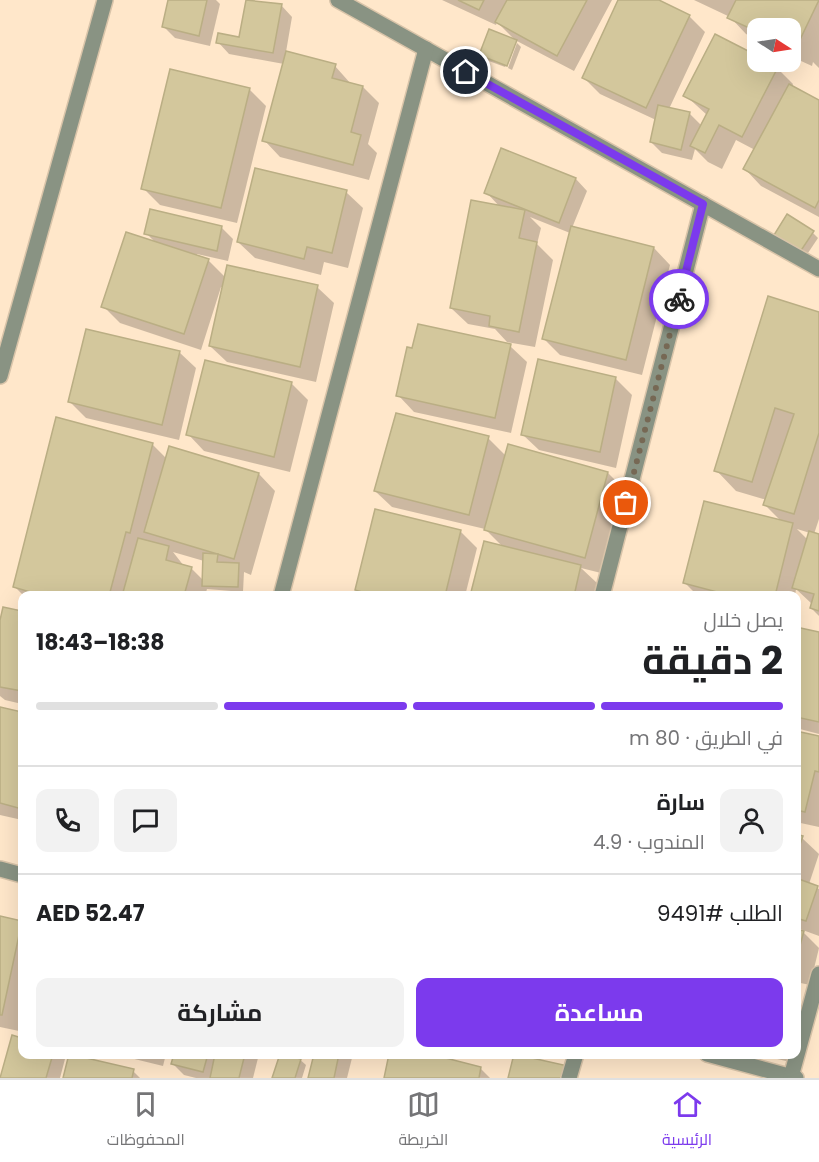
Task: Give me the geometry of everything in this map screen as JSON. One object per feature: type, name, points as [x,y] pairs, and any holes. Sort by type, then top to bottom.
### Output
[{"type":"street","points":[[0,376],[105,0]]},
{"type":"street","points":[[338,0],[819,269]]},
{"type":"street","points":[[282,591],[426,50]]},
{"type":"street","points":[[603,591],[703,204]]},
{"type":"street","points":[[0,869],[18,874]]},
{"type":"street","points":[[801,1045],[819,974]]},
{"type":"street","points":[[569,1078],[575,1059]]},
{"type":"street","points":[[725,1059],[793,1077],[798,1059]]},
{"type":"building","points":[[168,0],[207,0],[199,36],[162,27]]},
{"type":"building","points":[[246,0],[282,4],[273,53],[216,43],[218,33],[239,37]]},
{"type":"building","points":[[458,0],[484,0],[479,10]]},
{"type":"building","points":[[507,0],[587,0],[557,56],[495,22]]},
{"type":"building","points":[[618,0],[659,0],[690,15],[646,108],[582,78]]},
{"type":"building","points":[[736,0],[819,0],[801,38],[801,18],[747,18],[747,27],[727,18]]},
{"type":"building","points":[[489,29],[517,40],[507,66],[479,55]]},
{"type":"building","points":[[715,34],[747,50],[747,72],[775,72],[742,137],[719,125],[705,153],[690,146],[709,109],[683,96]]},
{"type":"building","points":[[286,51],[336,64],[332,78],[363,86],[351,132],[361,135],[353,165],[262,141]]},
{"type":"building","points":[[170,69],[250,88],[221,208],[141,189]]},
{"type":"building","points":[[789,84],[819,100],[819,200],[815,208],[743,169]]},
{"type":"building","points":[[658,105],[690,112],[681,150],[650,142]]},
{"type":"building","points":[[501,148],[576,178],[559,223],[484,193]]},
{"type":"building","points":[[255,168],[347,190],[332,253],[307,247],[304,259],[237,242]]},
{"type":"building","points":[[471,200],[525,210],[519,238],[537,242],[519,332],[489,326],[490,316],[450,308]]},
{"type":"building","points":[[150,209],[222,226],[217,251],[144,234]]},
{"type":"building","points":[[787,214],[814,231],[800,252],[774,235]]},
{"type":"building","points":[[571,226],[654,247],[626,360],[542,339]]},
{"type":"building","points":[[126,232],[209,259],[184,334],[101,307]]},
{"type":"building","points":[[227,265],[318,285],[300,367],[209,346]]},
{"type":"building","points":[[768,296],[819,312],[819,433],[794,514],[763,505],[794,414],[775,408],[752,482],[714,471]]},
{"type":"building","points":[[418,324],[511,344],[495,418],[396,396],[407,347],[412,348]]},
{"type":"building","points":[[86,329],[180,351],[162,425],[68,402]]},
{"type":"building","points":[[538,359],[616,377],[600,452],[521,435]]},
{"type":"building","points":[[205,360],[292,382],[274,457],[186,435]]},
{"type":"building","points":[[396,413],[489,436],[469,515],[374,491]]},
{"type":"building","points":[[56,417],[153,443],[130,533],[126,532],[110,591],[27,591],[13,587]]},
{"type":"building","points":[[508,444],[608,472],[585,558],[484,530]]},
{"type":"building","points":[[169,446],[259,473],[234,559],[144,532]]},
{"type":"building","points":[[704,501],[793,523],[776,591],[713,591],[683,583]]},
{"type":"building","points":[[375,509],[461,530],[446,591],[355,590]]},
{"type":"building","points":[[809,531],[819,534],[819,611],[810,608],[814,594],[792,588]]},
{"type":"building","points":[[138,538],[169,546],[166,560],[192,567],[185,591],[123,591]]},
{"type":"building","points":[[484,541],[581,565],[575,591],[471,591]]},
{"type":"building","points":[[203,553],[218,554],[217,562],[239,563],[238,587],[202,586]]},
{"type":"building","points":[[3,607],[18,610],[18,690],[0,687],[0,620]]},
{"type":"building","points":[[801,628],[819,632],[819,722],[801,718]]},
{"type":"building","points":[[0,707],[18,711],[18,808],[0,803]]},
{"type":"building","points":[[801,732],[819,736],[819,772],[815,771],[805,812],[801,811]]},
{"type":"building","points":[[801,880],[818,886],[806,921],[801,920]]},
{"type":"building","points":[[0,916],[18,920],[18,940],[2,1015],[0,1015]]},
{"type":"building","points":[[12,1035],[18,1037],[18,1059],[52,1059],[46,1078],[0,1078]]},
{"type":"building","points":[[68,1059],[91,1059],[134,1069],[132,1078],[63,1078]]},
{"type":"building","points":[[172,1059],[207,1059],[203,1072],[171,1064]]},
{"type":"building","points":[[214,1059],[244,1059],[239,1078],[210,1078]]},
{"type":"building","points":[[278,1059],[301,1059],[295,1078],[272,1078]]},
{"type":"building","points":[[313,1059],[338,1059],[334,1078],[308,1078]]},
{"type":"building","points":[[388,1059],[450,1059],[481,1067],[479,1078],[384,1078]]},
{"type":"building","points":[[513,1059],[536,1059],[568,1066],[565,1078],[508,1078]]},
{"type":"way so far","points":[[626,503],[679,299]]},
{"type":"route","points":[[466,72],[703,204],[679,299]]}]
